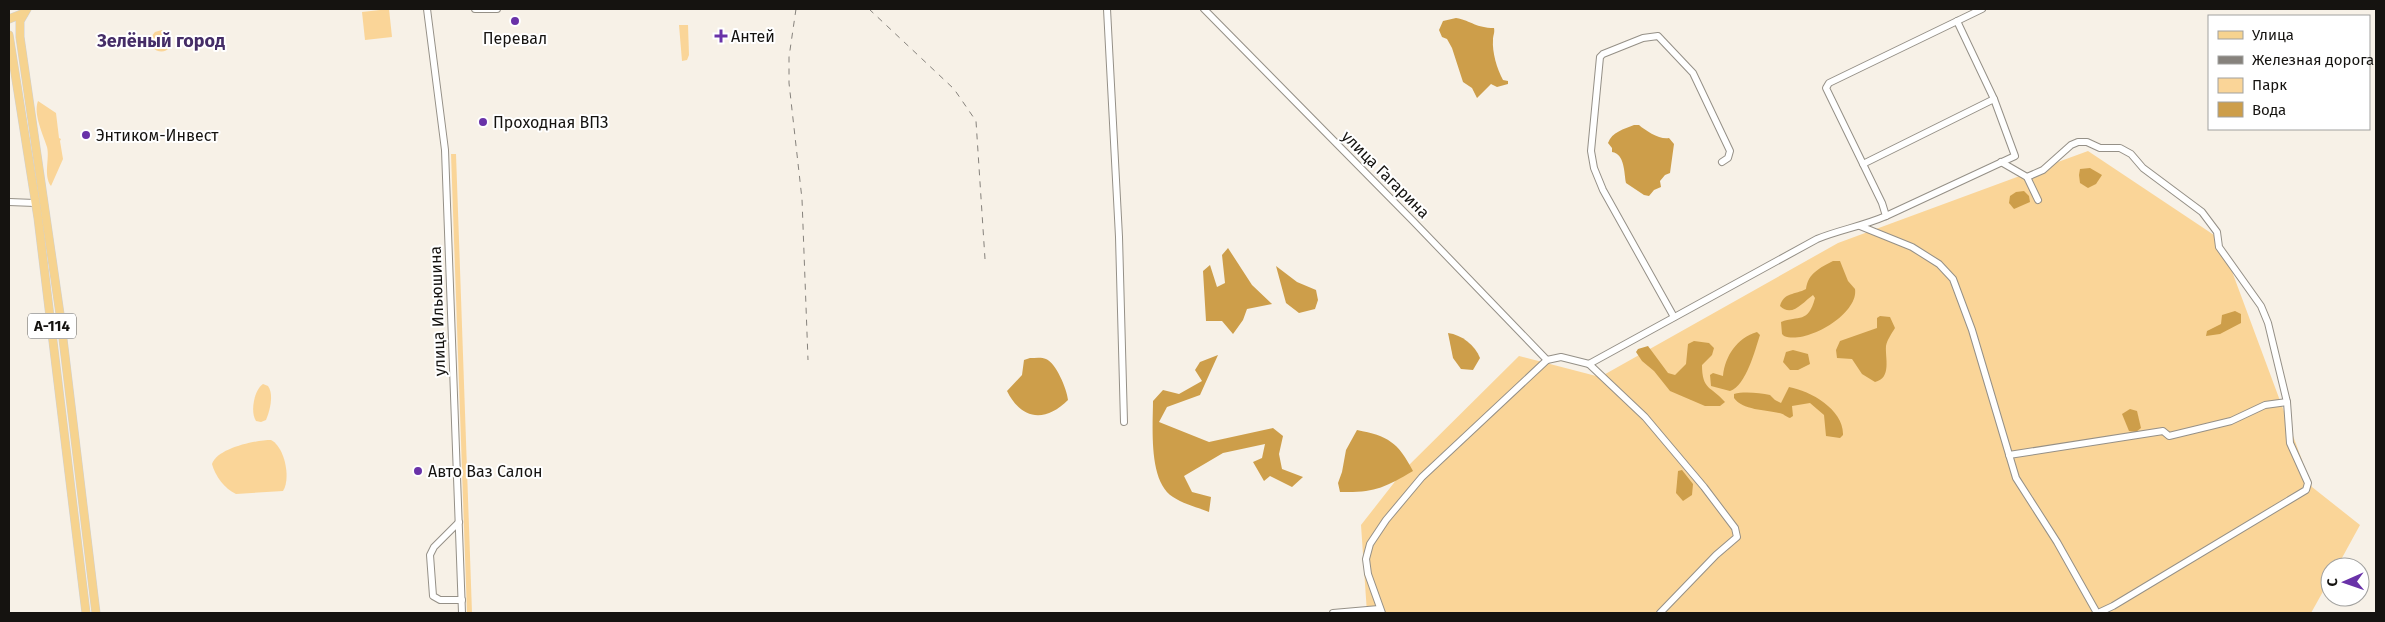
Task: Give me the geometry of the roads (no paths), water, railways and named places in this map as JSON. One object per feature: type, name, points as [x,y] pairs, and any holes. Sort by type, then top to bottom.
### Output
[{"type":"main road","points":[[9,19],[18,17],[26,10]]},
{"type":"main road","name":"А-114","points":[[26,10],[20,21],[20,37],[60,314],[96,613]]},
{"type":"main road","name":"А-114","points":[[9,37],[35,203],[86,613]]},
{"type":"street","name":"улица Ильюшина","points":[[427,9],[445,150],[462,613]]},
{"type":"street","points":[[475,9],[497,9]]},
{"type":"street","points":[[1107,9],[1119,237],[1124,422]]},
{"type":"street","name":"улица Гагарина","points":[[1204,9],[1547,360]]},
{"type":"street","points":[[1886,216],[1882,203],[1826,88],[1829,83],[1982,9]]},
{"type":"street","points":[[1588,364],[1817,240],[1840,230],[1860,226],[1886,216],[2015,156],[1994,99],[1957,21]]},
{"type":"street","points":[[1674,317],[1603,190],[1594,168],[1591,151],[1600,57],[1603,54],[1643,38],[1658,36],[1667,43],[1675,56],[1693,73],[1730,151],[1728,158],[1722,162]]},
{"type":"street","points":[[1863,164],[1994,99]]},
{"type":"street","points":[[1860,226],[1912,247],[1939,264],[1953,279],[1972,330],[2016,478],[2058,542],[2097,613],[2144,588],[2306,490],[2308,483],[2287,433],[2289,420],[2286,402],[2268,323],[2261,306],[2219,247],[2217,232],[2202,212],[2143,168],[2131,154],[2120,148],[2100,148],[2087,142],[2078,142],[2071,145],[2043,170],[2027,177]]},
{"type":"street","points":[[2001,162],[2027,177],[2038,200]]},
{"type":"street","points":[[9,202],[35,203]]},
{"type":"street","points":[[1333,613],[1381,611],[1368,574],[1367,551],[1386,520],[1422,477],[1547,360],[1560,357],[1588,364],[1646,417],[1672,447],[1735,528],[1738,537],[1716,555],[1660,613]]},
{"type":"street","points":[[2009,455],[2163,431],[2169,436],[2232,421],[2265,405],[2286,402]]},
{"type":"street","points":[[459,522],[434,547],[430,559],[433,596],[440,600],[462,600]]},
{"type":"water","points":[[1456,18],[1483,27],[1494,28],[1493,50],[1495,60],[1503,80],[1508,81],[1508,84],[1497,87],[1491,84],[1477,98],[1472,88],[1463,82],[1452,48],[1447,39],[1442,37],[1439,30],[1443,21]]},
{"type":"water","points":[[1634,125],[1639,125],[1657,136],[1669,138],[1674,144],[1670,173],[1665,175],[1660,181],[1661,187],[1654,190],[1649,196],[1644,195],[1626,183],[1622,160],[1616,153],[1612,152],[1612,148],[1608,143],[1615,134]]},
{"type":"water","points":[[2090,168],[2102,175],[2096,184],[2088,188],[2080,183],[2079,175],[2080,169]]},
{"type":"water","points":[[2024,191],[2029,196],[2030,202],[2014,209],[2009,203],[2010,196],[2016,192]]},
{"type":"water","points":[[1228,248],[1252,285],[1272,304],[1247,309],[1243,320],[1233,334],[1222,321],[1206,321],[1203,271],[1210,265],[1217,287],[1225,283],[1222,255]]},
{"type":"water","points":[[1833,261],[1840,261],[1848,281],[1855,289],[1854,299],[1849,308],[1840,317],[1817,332],[1794,338],[1784,336],[1782,334],[1781,322],[1806,315],[1815,298],[1813,295],[1793,310],[1784,309],[1780,306],[1782,301],[1787,296],[1806,289],[1812,275]]},
{"type":"water","points":[[1276,266],[1297,282],[1316,290],[1318,300],[1315,309],[1299,313],[1286,303]]},
{"type":"water","points":[[2235,311],[2241,314],[2241,323],[2220,334],[2206,336],[2207,331],[2221,324],[2222,315]]},
{"type":"water","points":[[1880,316],[1890,317],[1895,328],[1886,346],[1886,372],[1880,380],[1875,382],[1862,374],[1852,359],[1837,358],[1836,350],[1840,341],[1877,328],[1877,318]]},
{"type":"water","points":[[1757,332],[1760,335],[1749,367],[1736,388],[1730,391],[1711,386],[1710,375],[1713,373],[1723,376],[1726,362],[1733,349],[1738,343]]},
{"type":"water","points":[[1448,333],[1463,338],[1475,349],[1480,358],[1473,370],[1461,369],[1453,358]]},
{"type":"water","points":[[1694,341],[1709,343],[1714,348],[1712,355],[1702,365],[1702,373],[1708,387],[1725,402],[1720,406],[1705,406],[1670,391],[1636,352],[1638,349],[1648,346],[1668,373],[1675,375],[1686,364],[1688,344]]},
{"type":"water","points":[[1793,350],[1808,354],[1810,364],[1798,370],[1790,370],[1783,362],[1786,352]]},
{"type":"water","points":[[1218,355],[1200,395],[1167,407],[1159,422],[1209,442],[1273,428],[1283,436],[1279,454],[1282,469],[1303,477],[1292,487],[1270,476],[1264,481],[1253,462],[1262,458],[1265,444],[1223,453],[1184,476],[1192,492],[1211,497],[1209,512],[1173,497],[1165,490],[1159,479],[1154,453],[1153,401],[1163,390],[1179,394],[1202,381],[1195,370],[1200,362]]},
{"type":"water","points":[[1043,358],[1050,361],[1063,383],[1067,395],[1068,400],[1060,407],[1043,415],[1027,413],[1013,401],[1007,391],[1022,375],[1024,360]]},
{"type":"water","points":[[1789,387],[1816,397],[1825,403],[1838,418],[1842,426],[1843,435],[1840,438],[1826,436],[1824,415],[1810,403],[1792,406],[1793,416],[1790,418],[1780,413],[1748,407],[1734,398],[1734,394],[1738,393],[1757,393],[1770,395],[1781,403]]},
{"type":"water","points":[[2130,409],[2137,411],[2141,428],[2136,432],[2129,431],[2122,414]]},
{"type":"water","points":[[1357,430],[1377,435],[1391,442],[1402,453],[1413,471],[1394,482],[1378,488],[1362,492],[1340,492],[1338,483],[1346,450]]},
{"type":"water","points":[[1682,470],[1693,484],[1692,495],[1683,501],[1676,493],[1678,471]]},
{"type":"railway","points":[[796,9],[789,57],[789,83],[802,199],[808,360]]},
{"type":"railway","points":[[869,9],[954,89],[976,121],[985,259]]},
{"type":"place","name":"Перевал","points":[[515,21]]},
{"type":"place","name":"Антей","points":[[721,36]]},
{"type":"place","name":"Проходная ВПЗ","points":[[483,122]]},
{"type":"place","name":"Энтиком-Инвест","points":[[86,135]]},
{"type":"place","name":"Авто Ваз Салон","points":[[418,471]]},
{"type":"district","name":"Зелёный город","points":[[161,41]]}]
